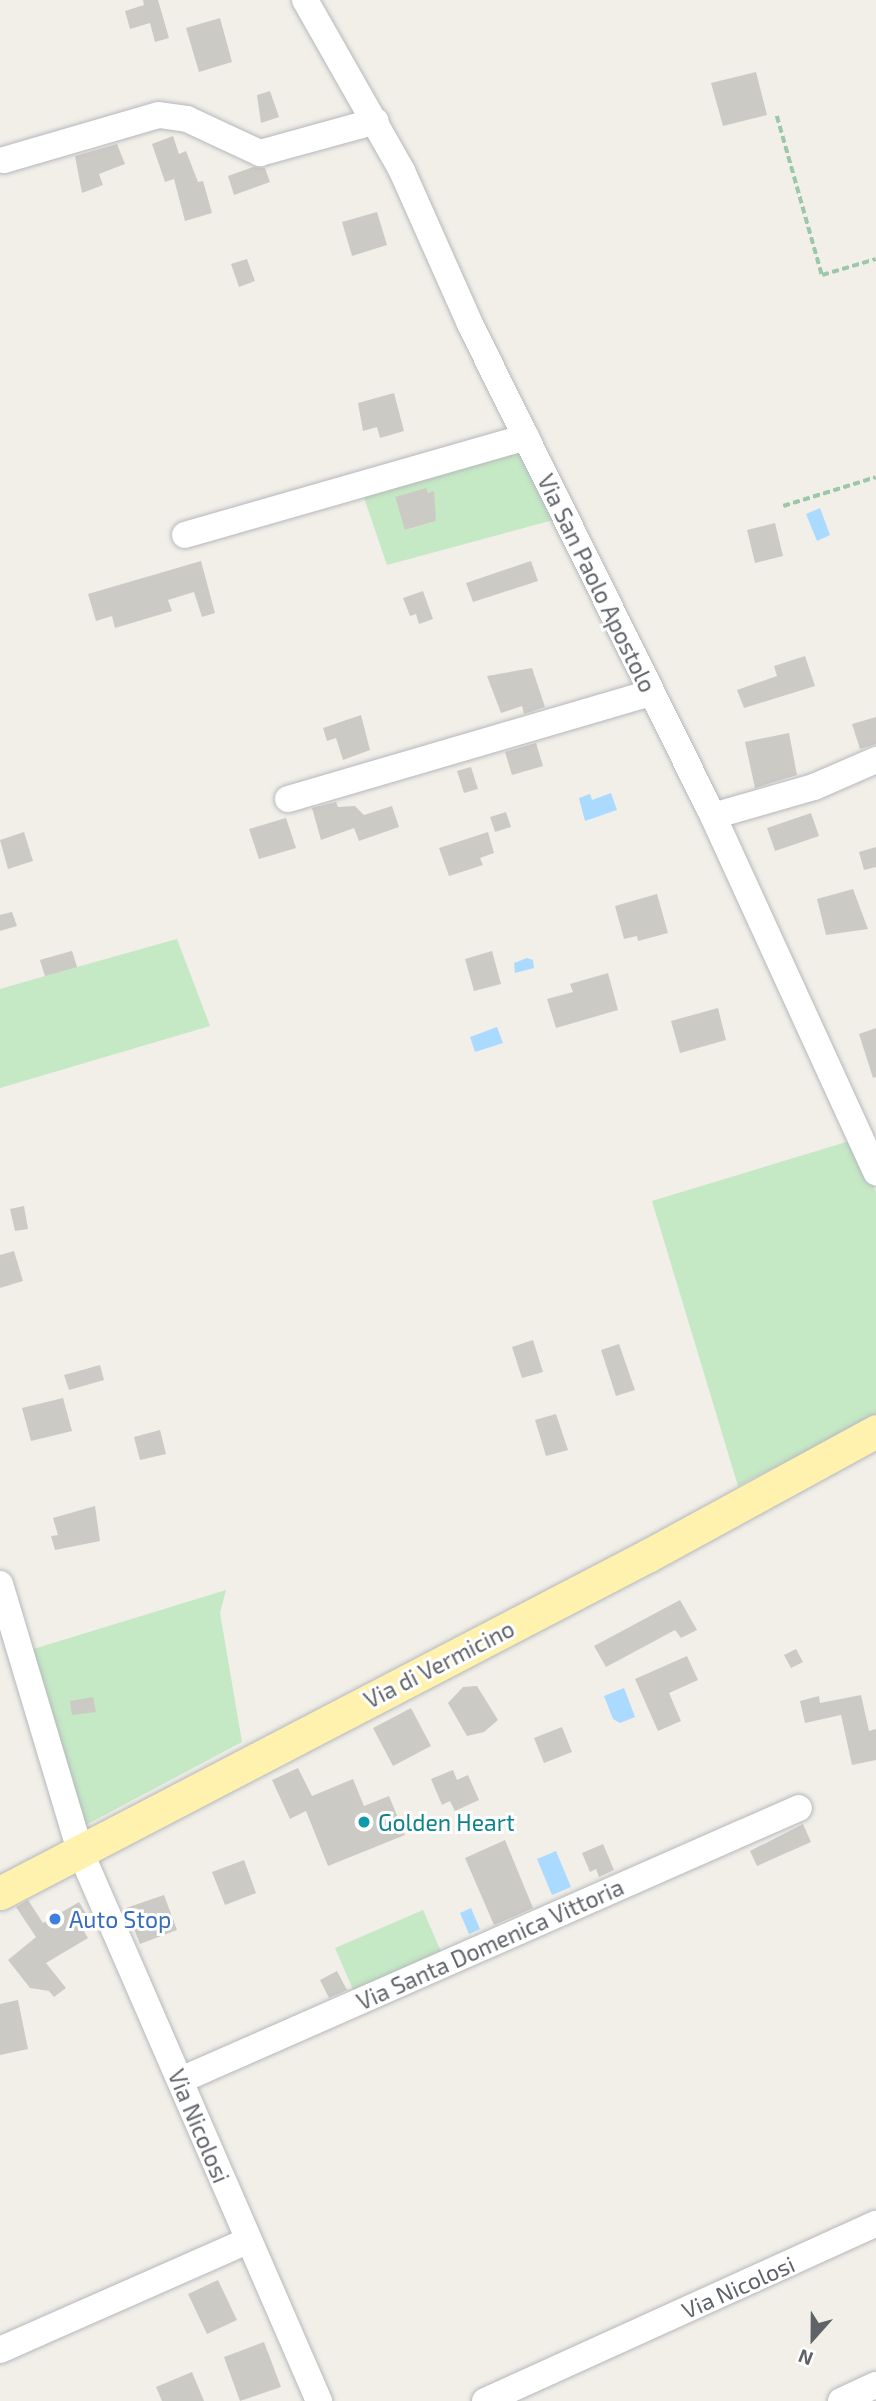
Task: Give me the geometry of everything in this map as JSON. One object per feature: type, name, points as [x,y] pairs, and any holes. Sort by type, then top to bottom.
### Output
[{"type":"main road","name":"Via di Vermicino","points":[[0,1893],[649,1556],[876,1431]]},
{"type":"street","name":"Via San Paolo Apostolo","points":[[304,0],[376,121],[526,438],[713,816],[876,1172]]},
{"type":"street","points":[[4,160],[159,115],[187,119],[260,153],[376,121]]},
{"type":"street","points":[[185,536],[526,438]]},
{"type":"street","points":[[288,799],[651,693]]},
{"type":"street","points":[[713,816],[821,784],[876,760]]},
{"type":"street","name":"Via Nicolosi","points":[[0,1584],[80,1851],[181,2080],[309,2398]]},
{"type":"street","name":"Via Santa Domenica Vittoria","points":[[181,2080],[799,1808]]},
{"type":"street","name":"Via Nicolosi","points":[[485,2401],[876,2224]]},
{"type":"street","points":[[0,2350],[247,2241]]},
{"type":"street","points":[[841,2401],[876,2385]]},
{"type":"path","points":[[777,116],[822,275],[876,259]]},
{"type":"path","points":[[783,506],[876,477]]},
{"type":"green space","points":[[522,443],[557,519],[387,565],[361,489]],"holes":[[[426,489],[436,521],[406,530],[395,498]]]},
{"type":"green space","points":[[177,939],[210,1026],[0,1088],[0,989],[45,976],[40,960],[72,951],[77,967]]},
{"type":"green space","points":[[853,1140],[876,1192],[876,1416],[738,1486],[652,1201]]},
{"type":"green space","points":[[226,1590],[220,1613],[242,1742],[84,1826],[27,1651]]},
{"type":"green space","points":[[423,1910],[443,1956],[355,1994],[335,1948]]},
{"type":"water","points":[[820,508],[830,535],[817,541],[806,514]]},
{"type":"water","points":[[611,793],[617,810],[585,821],[579,798],[590,794],[592,800]]},
{"type":"water","points":[[527,958],[533,960],[534,968],[515,973],[514,963]]},
{"type":"water","points":[[497,1027],[503,1043],[475,1052],[470,1037]]},
{"type":"water","points":[[624,1688],[635,1717],[620,1723],[613,1719],[604,1696]]},
{"type":"water","points":[[556,1851],[571,1887],[552,1895],[537,1859]]},
{"type":"water","points":[[471,1908],[480,1929],[469,1934],[460,1913]]},
{"type":"building","points":[[143,0],[158,0],[169,38],[155,42],[150,23],[130,29],[125,11],[144,5]]},
{"type":"building","points":[[220,18],[232,62],[199,72],[186,28]]},
{"type":"building","points":[[756,72],[767,115],[723,126],[711,83]]},
{"type":"building","points":[[270,91],[279,117],[261,123],[257,95]]},
{"type":"building","points":[[173,136],[179,154],[186,151],[198,182],[203,181],[212,213],[185,221],[174,179],[165,182],[152,144]]},
{"type":"building","points":[[117,144],[125,164],[99,174],[103,185],[82,193],[75,156]]},
{"type":"building","points":[[253,167],[265,168],[270,182],[234,195],[228,176]]},
{"type":"building","points":[[377,212],[387,245],[352,256],[342,222]]},
{"type":"building","points":[[247,259],[255,281],[239,287],[231,264]]},
{"type":"building","points":[[394,393],[404,431],[380,438],[377,427],[363,431],[358,403]]},
{"type":"building","points":[[426,488],[428,493],[434,491],[436,521],[405,530],[395,497]]},
{"type":"building","points":[[775,523],[783,556],[755,563],[747,530]]},
{"type":"building","points":[[201,561],[215,613],[202,617],[194,592],[168,600],[172,611],[115,628],[112,616],[96,621],[88,594]]},
{"type":"building","points":[[531,561],[538,581],[473,602],[466,583]]},
{"type":"building","points":[[423,591],[433,619],[419,624],[416,614],[410,616],[403,598]]},
{"type":"building","points":[[805,656],[815,686],[744,708],[737,690],[777,676],[774,666]]},
{"type":"building","points":[[532,668],[545,707],[524,714],[522,706],[501,713],[487,676]]},
{"type":"building","points":[[361,715],[370,750],[343,760],[336,738],[327,741],[323,728]]},
{"type":"building","points":[[876,717],[876,744],[860,749],[852,724]]},
{"type":"building","points":[[789,733],[797,775],[755,788],[745,742]]},
{"type":"building","points":[[536,743],[543,766],[512,775],[505,752]]},
{"type":"building","points":[[471,767],[478,789],[464,793],[457,771]]},
{"type":"building","points":[[336,802],[338,807],[355,806],[364,815],[392,806],[399,827],[359,841],[354,828],[321,840],[312,808]]},
{"type":"building","points":[[506,812],[511,827],[495,832],[490,817]]},
{"type":"building","points":[[811,813],[819,836],[775,851],[767,828]]},
{"type":"building","points":[[286,818],[296,848],[259,859],[249,829]]},
{"type":"building","points":[[24,832],[33,861],[8,869],[0,840]]},
{"type":"building","points":[[488,832],[494,853],[480,858],[483,865],[449,876],[439,848]]},
{"type":"building","points":[[876,847],[876,867],[864,870],[859,852]]},
{"type":"building","points":[[853,889],[868,929],[826,935],[817,899]]},
{"type":"building","points":[[657,894],[668,933],[638,941],[637,936],[624,939],[615,906]]},
{"type":"building","points":[[12,912],[17,926],[0,931],[0,915]]},
{"type":"building","points":[[72,951],[77,967],[45,976],[40,960]]},
{"type":"building","points":[[492,951],[501,984],[474,991],[465,959]]},
{"type":"building","points":[[608,973],[618,1010],[556,1028],[547,999],[573,992],[570,984]]},
{"type":"building","points":[[718,1008],[726,1040],[680,1053],[671,1021]]},
{"type":"building","points":[[876,1028],[876,1077],[873,1078],[859,1034]]},
{"type":"building","points":[[24,1206],[28,1229],[15,1231],[10,1209]]},
{"type":"building","points":[[14,1251],[23,1281],[0,1288],[0,1255]]},
{"type":"building","points":[[533,1340],[543,1372],[522,1378],[512,1347]]},
{"type":"building","points":[[619,1344],[635,1390],[616,1396],[601,1350]]},
{"type":"building","points":[[100,1365],[104,1380],[69,1390],[64,1375]]},
{"type":"building","points":[[63,1398],[72,1431],[31,1441],[22,1408]]},
{"type":"building","points":[[556,1414],[568,1450],[546,1456],[535,1420]]},
{"type":"building","points":[[160,1430],[166,1454],[140,1460],[134,1437]]},
{"type":"building","points":[[95,1506],[100,1541],[55,1550],[51,1536],[58,1535],[53,1518]]},
{"type":"building","points":[[680,1600],[697,1630],[681,1638],[675,1630],[606,1667],[594,1646]]},
{"type":"building","points":[[796,1649],[803,1662],[791,1668],[784,1655]]},
{"type":"building","points":[[687,1656],[698,1680],[669,1693],[681,1721],[658,1731],[635,1679]]},
{"type":"building","points":[[477,1686],[498,1720],[484,1732],[467,1736],[448,1703],[463,1687]]},
{"type":"building","points":[[861,1695],[869,1731],[876,1729],[876,1760],[852,1765],[841,1715],[805,1723],[800,1701],[819,1696],[820,1703]]},
{"type":"building","points":[[93,1697],[96,1712],[72,1715],[70,1701]]},
{"type":"building","points":[[411,1708],[431,1746],[393,1766],[373,1728]]},
{"type":"building","points":[[562,1727],[572,1752],[544,1763],[534,1738]]},
{"type":"building","name":"Golden Heart","points":[[298,1768],[312,1796],[353,1779],[364,1806],[389,1796],[405,1835],[328,1866],[306,1811],[290,1819],[272,1780]]},
{"type":"building","points":[[453,1770],[457,1780],[468,1775],[479,1800],[455,1811],[450,1801],[442,1805],[431,1779]]},
{"type":"building","points":[[803,1824],[811,1842],[757,1866],[750,1851]]},
{"type":"building","points":[[505,1840],[533,1908],[494,1925],[465,1858]]},
{"type":"building","points":[[603,1844],[614,1870],[599,1877],[596,1869],[590,1872],[582,1853]]},
{"type":"building","points":[[244,1860],[256,1893],[225,1905],[212,1872]]},
{"type":"building","points":[[164,1895],[177,1930],[140,1944],[126,1908]]},
{"type":"building","points":[[28,1900],[43,1923],[79,1902],[88,1917],[79,1923],[88,1938],[46,1963],[66,1988],[54,1997],[49,1991],[30,1988],[8,1960],[36,1937],[16,1907]]},
{"type":"building","points":[[337,1971],[347,1990],[329,1998],[320,1980]]},
{"type":"building","points":[[18,2000],[28,2049],[0,2055],[0,2004]]},
{"type":"building","points":[[218,2280],[237,2320],[207,2334],[188,2294]]},
{"type":"building","points":[[264,2342],[281,2387],[240,2401],[224,2357]]},
{"type":"building","points":[[192,2372],[204,2401],[162,2401],[156,2387]]},
{"type":"place","name":"Golden Heart","points":[[364,1822]]},
{"type":"place","name":"Auto Stop","points":[[55,1919]]}]
